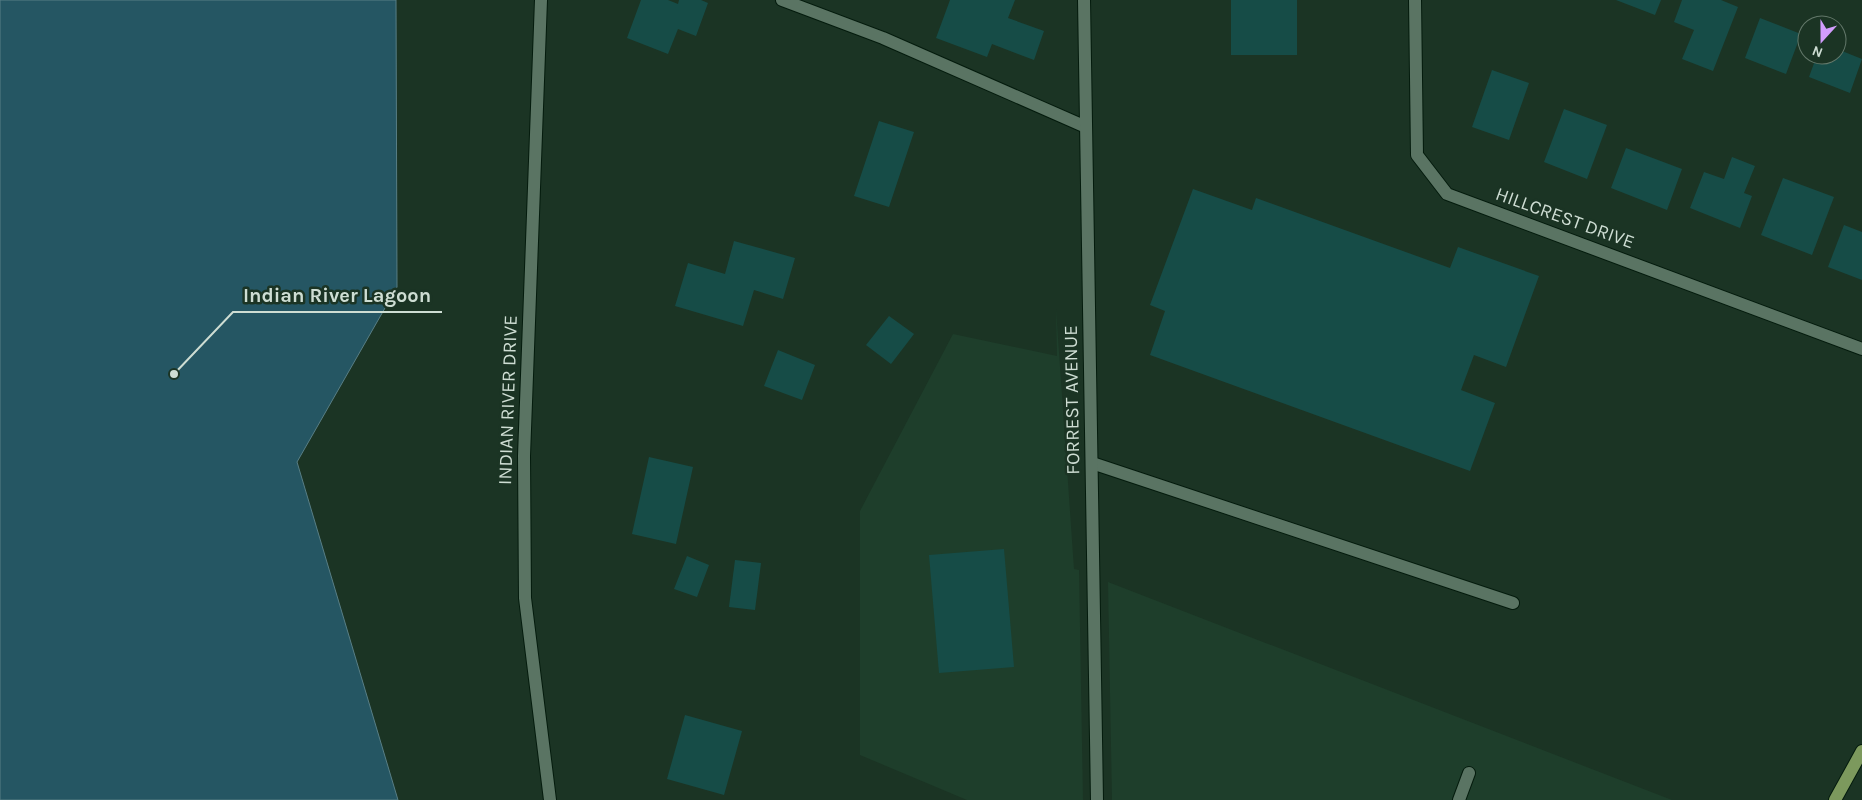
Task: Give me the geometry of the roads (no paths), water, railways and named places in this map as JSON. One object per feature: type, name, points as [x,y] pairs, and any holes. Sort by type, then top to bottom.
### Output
[{"type":"main road","points":[[1835,800],[1862,751]]},
{"type":"street","name":"INDIAN RIVER DRIVE","points":[[541,0],[524,456],[524,589],[550,800]]},
{"type":"street","points":[[782,0],[882,38],[1086,127]]},
{"type":"street","name":"FORREST AVENUE","points":[[1084,0],[1098,800]]},
{"type":"street","name":"HILLCREST DRIVE","points":[[1415,0],[1417,155],[1447,194],[1862,349]]},
{"type":"street","points":[[1092,463],[1513,603]]},
{"type":"street","points":[[1459,800],[1469,773]]},
{"type":"water","points":[[0,0],[396,0],[397,287],[297,462],[398,800],[0,800]]},
{"type":"place","name":"Indian River Lagoon","points":[[174,374]]}]
